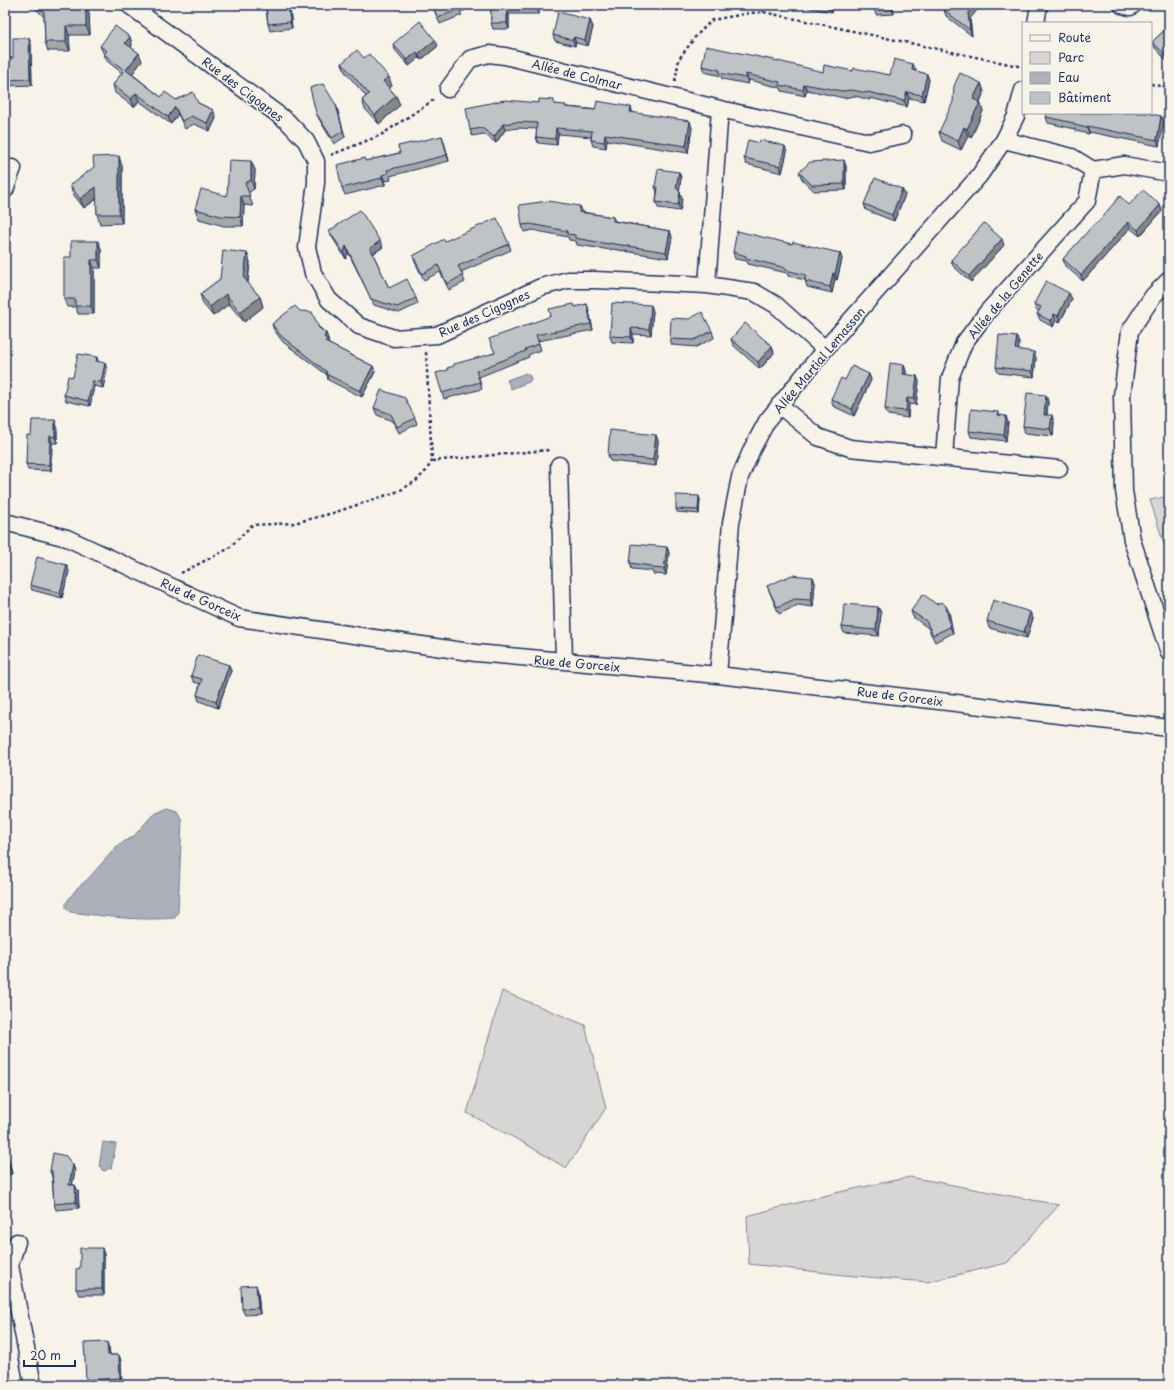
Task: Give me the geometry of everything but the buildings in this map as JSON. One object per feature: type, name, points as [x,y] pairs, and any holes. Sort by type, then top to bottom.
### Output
[{"type":"street","name":"Rue des Cigognes","points":[[129,5],[287,122],[306,141],[316,161],[316,183],[308,247],[313,273],[329,300],[359,326],[394,338],[436,335],[541,287],[568,280],[707,285],[754,292],[776,305],[826,349]]},
{"type":"street","points":[[1036,22],[1039,5]]},
{"type":"street","points":[[1122,5],[1130,7],[1133,5]]},
{"type":"street","name":"Allée de Colmar","points":[[448,89],[470,59],[489,54],[505,56],[720,109],[869,142],[903,135]]},
{"type":"street","name":"Allée Martial Lemasson","points":[[718,675],[731,523],[740,477],[752,449],[779,405],[826,349],[979,176],[1004,140],[1016,116],[1022,94]]},
{"type":"street","points":[[707,285],[720,109]]},
{"type":"street","points":[[1004,140],[1072,157],[1093,170],[1124,165],[1169,173]]},
{"type":"street","points":[[5,190],[13,168]]},
{"type":"street","name":"Allée de la Genette","points":[[944,456],[950,378],[964,343],[988,311],[1087,201],[1093,170]]},
{"type":"street","points":[[1169,280],[1153,296],[1130,331],[1122,396],[1124,492],[1132,540],[1169,653]]},
{"type":"street","points":[[779,405],[818,437],[850,448],[944,456],[1059,469]]},
{"type":"street","points":[[560,465],[564,661]]},
{"type":"street","name":"Rue de Gorceix","points":[[5,522],[67,538],[239,618],[476,654],[718,675],[1169,728]]},
{"type":"street","points":[[17,1242],[10,1265],[33,1385]]},
{"type":"path","points":[[761,5],[763,12]]},
{"type":"path","points":[[672,97],[679,59],[696,36],[712,20],[750,13],[763,12],[1022,67]]},
{"type":"path","points":[[1152,84],[1169,88]]},
{"type":"path","points":[[316,161],[381,135],[448,89]]},
{"type":"path","points":[[164,583],[228,549],[252,525],[294,523],[333,513],[399,491],[416,481],[426,471],[432,461],[425,336]]},
{"type":"path","points":[[432,461],[547,450],[560,465]]},
{"type":"green space","points":[[1169,496],[1169,559],[1150,500]]},
{"type":"green space","points":[[502,991],[585,1025],[606,1108],[566,1168],[524,1143],[467,1113]]},
{"type":"green space","points":[[910,1177],[1059,1205],[1007,1263],[927,1282],[844,1275],[749,1264],[747,1216],[835,1193]]},
{"type":"water","points":[[526,373],[530,376],[531,380],[511,389],[507,380]]},
{"type":"water","points":[[167,808],[177,811],[182,820],[178,912],[175,918],[126,918],[70,912],[66,908],[66,903],[77,888],[88,879],[117,846],[134,836],[155,812]]},
{"type":"water","points":[[103,1142],[116,1144],[111,1169],[109,1168],[105,1171],[99,1166]]}]
